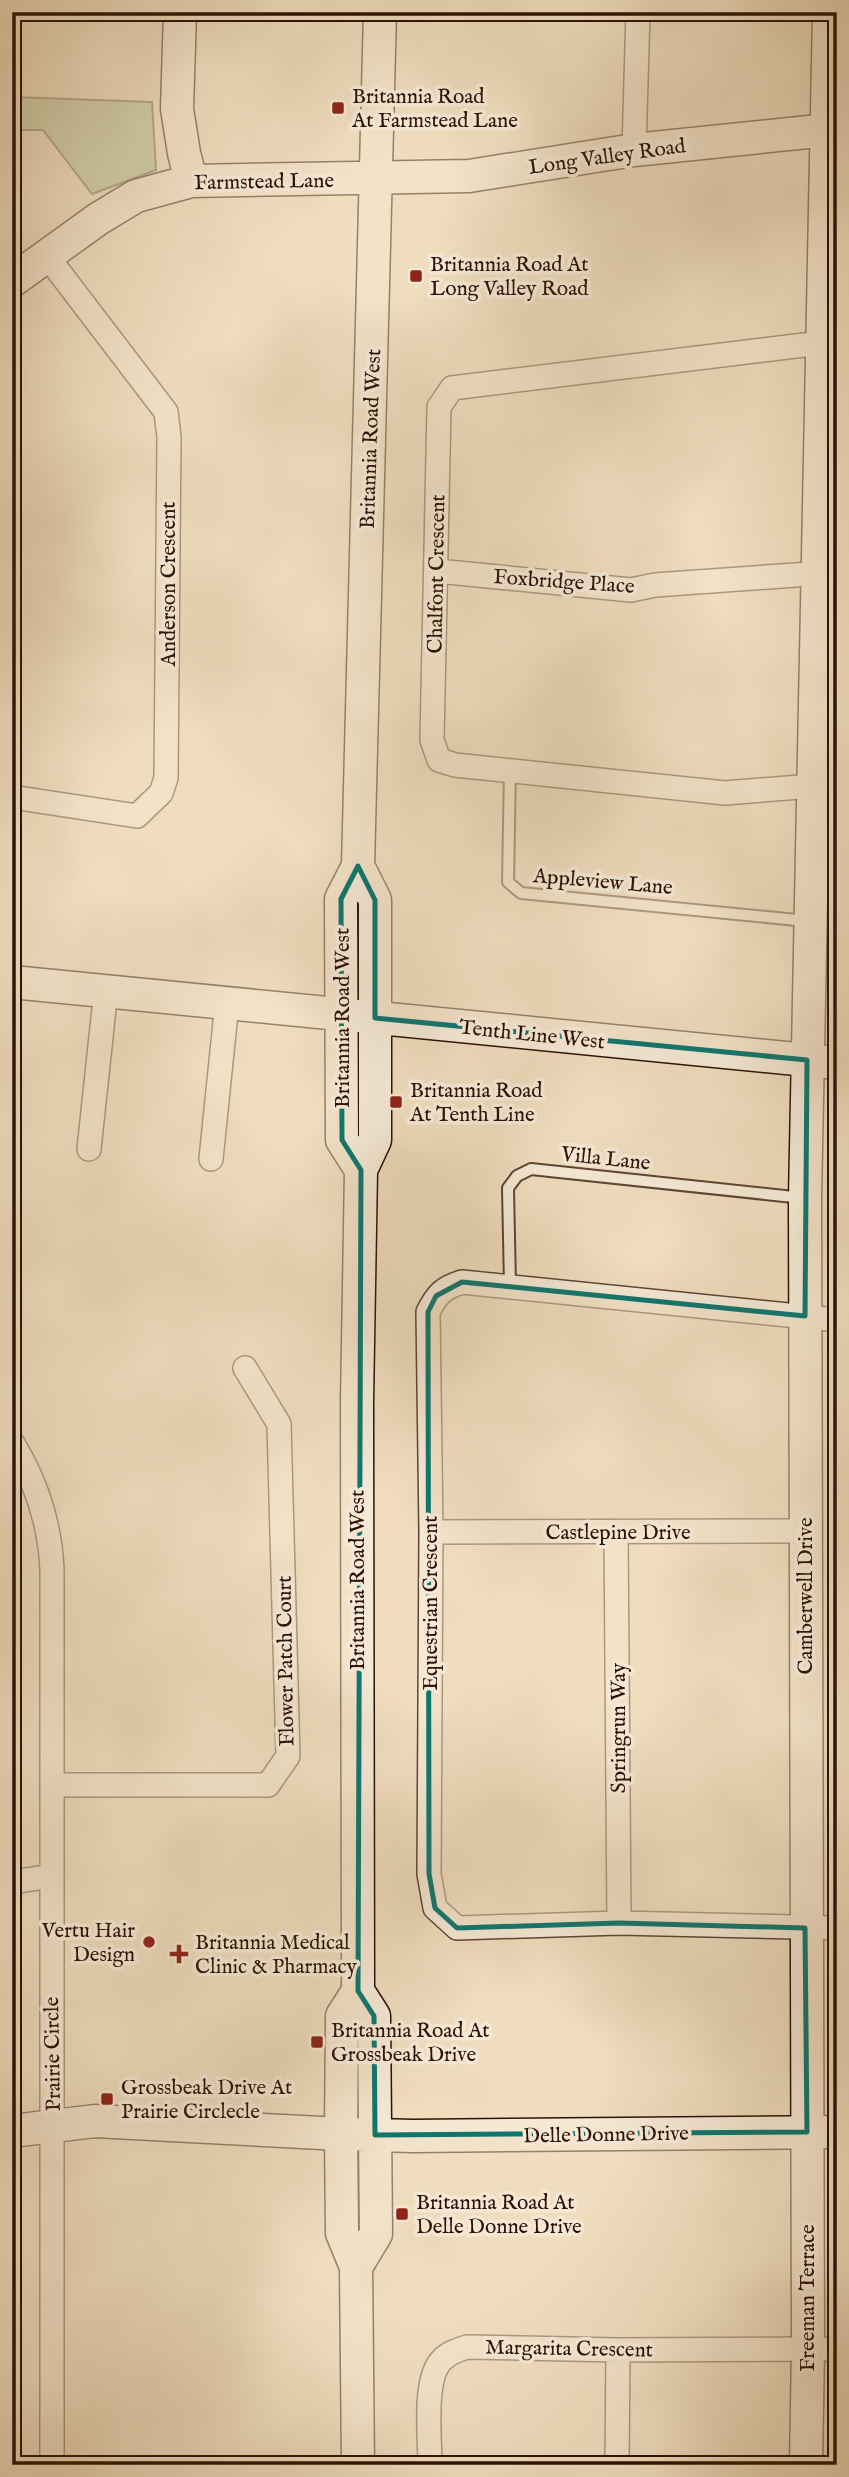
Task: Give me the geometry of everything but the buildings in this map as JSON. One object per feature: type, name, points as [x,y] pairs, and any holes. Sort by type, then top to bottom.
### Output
[{"type":"street","points":[[180,12],[177,108],[191,181]]},
{"type":"street","name":"Britannia Road West","points":[[360,1170],[342,1140],[341,899],[358,866],[380,12]]},
{"type":"street","points":[[635,150],[638,12]]},
{"type":"street","name":"Camberwell Drive","points":[[822,2132],[805,1928],[805,1316],[806,1198],[822,1061],[810,921],[813,786],[827,573],[831,130],[829,12]]},
{"type":"street","name":"Long Valley Road","points":[[377,179],[469,176],[635,150],[831,130]]},
{"type":"street","name":"Farmstead Lane","points":[[12,281],[98,219],[135,197],[191,181],[377,179]]},
{"type":"street","name":"Anderson Crescent","points":[[12,797],[137,816],[161,793],[166,778],[169,437],[166,412],[47,256]]},
{"type":"street","name":"Chalfont Crescent","points":[[813,786],[725,793],[455,765],[439,760],[432,740],[439,407],[452,388],[829,342]]},
{"type":"street","name":"Foxbridge Place","points":[[437,571],[631,590],[655,585],[827,573]]},
{"type":"street","name":"Britannia Road West","points":[[356,2267],[376,2234],[374,2017],[358,1991],[357,1402],[360,1170],[375,1140],[375,900],[358,866]]},
{"type":"street","name":"Tenth Line West","points":[[12,982],[822,1061]]},
{"type":"street","points":[[89,1149],[106,990]]},
{"type":"street","points":[[211,1159],[227,1003]]},
{"type":"street","name":"Equestrian Crescent","points":[[837,1320],[463,1282],[446,1287],[436,1296],[428,1312],[431,1532],[429,1874],[435,1908],[457,1928],[619,1923],[837,1928]]},
{"type":"street","name":"Flower Patch Court","points":[[53,1785],[268,1785],[288,1756],[279,1424],[245,1368]]},
{"type":"street","name":"Prairie Circle","points":[[12,1441],[30,1475],[38,1498],[51,1554],[52,2465]]},
{"type":"street","name":"Castlepine Drive","points":[[431,1532],[805,1531]]},
{"type":"street","name":"Springrun Way","points":[[616,1532],[619,1923]]},
{"type":"street","points":[[12,1882],[52,1876]]},
{"type":"street","name":"Britannia Road West","points":[[358,1991],[342,2016],[341,2134],[342,2234],[356,2267],[358,2465]]},
{"type":"street","name":"Delle Donne Drive","points":[[12,2131],[95,2121],[375,2136],[822,2132]]},
{"type":"street","name":"Freeman Terrace","points":[[806,2465],[822,2349],[822,2132]]},
{"type":"street","name":"Margarita Crescent","points":[[430,2465],[431,2381],[440,2361],[450,2353],[467,2347],[618,2350],[822,2349]]},
{"type":"street","points":[[617,2465],[618,2350]]},
{"type":"lane","name":"Appleview Lane","points":[[510,770],[508,882],[521,893],[810,921]]},
{"type":"lane","name":"Villa Lane","points":[[510,1286],[508,1188],[517,1175],[531,1169],[806,1198]]},
{"type":"highlighted area","points":[[358,866],[375,900],[375,1018],[807,1060],[805,1316],[462,1282],[436,1296],[428,1312],[429,1874],[435,1908],[457,1928],[619,1923],[805,1928],[807,2132],[375,2135],[374,2016],[358,1991],[361,1170],[342,1140],[341,899]]},
{"type":"green space","points":[[12,97],[152,102],[156,170],[92,194],[43,130],[12,130]]},
{"type":"place","name":"Britannia Road At Farmstead Lane","points":[[338,108]]},
{"type":"place","name":"Britannia Road At Long Valley Road","points":[[416,276]]},
{"type":"place","name":"Britannia Road At Tenth Line","points":[[396,1102]]},
{"type":"place","name":"Vertu Hair Design","points":[[149,1942]]},
{"type":"place","name":"Britannia Medical Clinic & Pharmacy","points":[[179,1954]]},
{"type":"place","name":"Britannia Road At Grossbeak Drive","points":[[317,2042]]},
{"type":"place","name":"Grossbeak Drive At Prairie Circlecle","points":[[107,2099]]},
{"type":"place","name":"Britannia Road At Delle Donne Drive","points":[[402,2214]]}]
